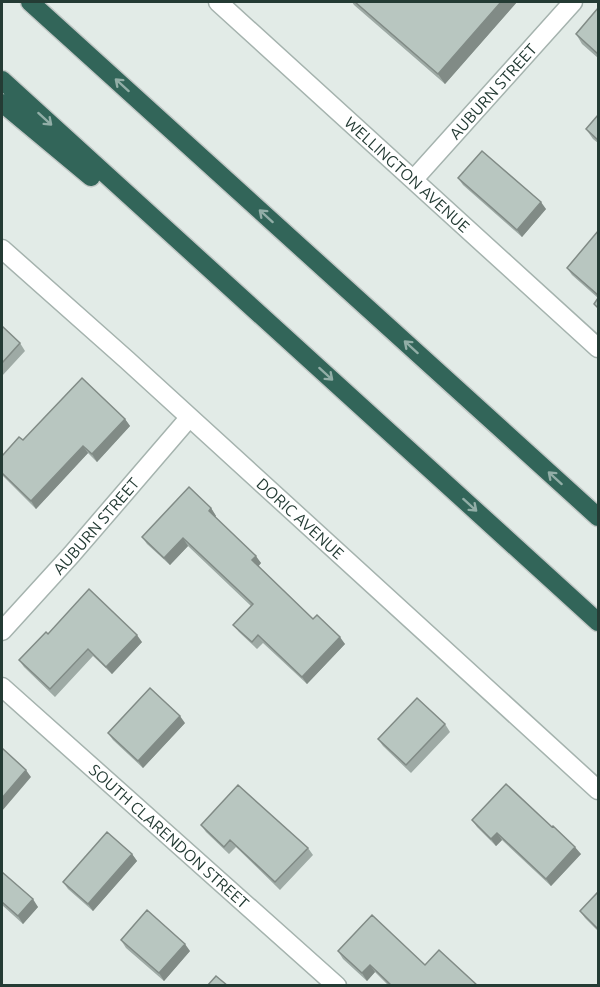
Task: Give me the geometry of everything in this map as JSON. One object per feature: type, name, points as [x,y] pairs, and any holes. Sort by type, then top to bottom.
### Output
[{"type":"highway","points":[[30,2],[598,517]]},
{"type":"highway","points":[[2,80],[598,622]]},
{"type":"highway","points":[[2,103],[282,334]]},
{"type":"street","name":"WELLINGTON AVENUE","points":[[218,2],[598,348]]},
{"type":"street","name":"AUBURN STREET","points":[[414,179],[573,2]]},
{"type":"street","name":"DORIC AVENUE","points":[[2,249],[127,360],[598,790]]},
{"type":"street","name":"AUBURN STREET","points":[[2,631],[72,554],[189,418]]},
{"type":"street","name":"SOUTH CLARENDON STREET","points":[[2,687],[337,986]]},
{"type":"building","points":[[355,2],[501,2],[438,74]]},
{"type":"building","points":[[598,8],[598,54],[576,34]]},
{"type":"building","points":[[598,115],[598,140],[586,129]]},
{"type":"building","points":[[482,151],[541,202],[517,230],[458,178]]},
{"type":"building","points":[[598,231],[598,295],[567,268]]},
{"type":"building","points":[[2,326],[20,343],[2,363]]},
{"type":"building","points":[[82,378],[125,419],[92,454],[83,446],[31,501],[2,473],[2,456],[19,437],[23,440]]},
{"type":"building","points":[[189,487],[211,508],[209,511],[256,556],[252,560],[313,619],[317,615],[340,637],[302,677],[258,635],[252,642],[233,625],[253,604],[183,538],[164,558],[142,537]]},
{"type":"building","points":[[89,589],[137,635],[106,667],[88,649],[50,689],[19,660],[46,632],[48,634]]},
{"type":"building","points":[[150,688],[180,716],[138,761],[108,733]]},
{"type":"building","points":[[417,698],[445,724],[406,765],[378,739]]},
{"type":"building","points":[[2,748],[26,770],[2,798]]},
{"type":"building","points":[[506,784],[575,847],[546,879],[497,833],[491,839],[472,820]]},
{"type":"building","points":[[238,785],[308,848],[275,882],[230,840],[224,847],[201,825]]},
{"type":"building","points":[[107,832],[132,854],[88,904],[63,882]]},
{"type":"building","points":[[2,872],[33,899],[18,916],[2,902]]},
{"type":"building","points":[[598,892],[598,929],[580,911]]},
{"type":"building","points":[[147,910],[185,944],[159,973],[121,940]]},
{"type":"building","points":[[372,915],[425,965],[439,950],[478,986],[392,986],[370,965],[362,973],[338,951]]},
{"type":"building","points":[[216,976],[228,986],[207,986]]}]
